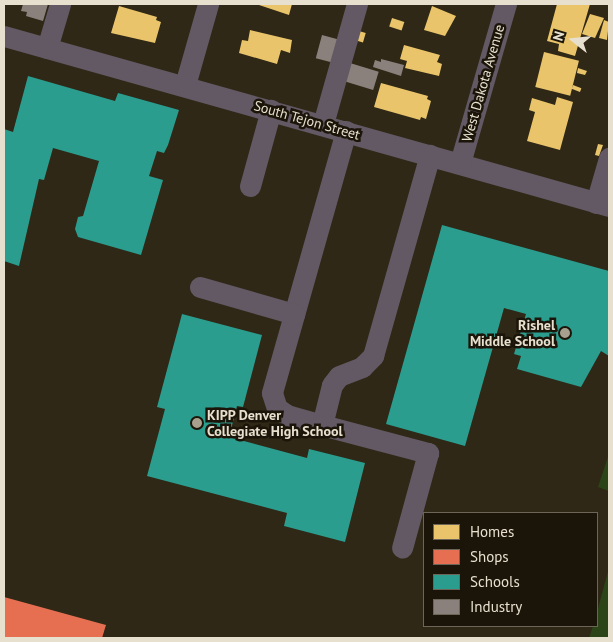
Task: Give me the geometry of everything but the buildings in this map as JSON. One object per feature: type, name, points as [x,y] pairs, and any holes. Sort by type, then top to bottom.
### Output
[{"type":"street","points":[[47,48],[60,4]]},
{"type":"street","points":[[185,85],[208,4]]},
{"type":"street","points":[[323,124],[358,4]]},
{"type":"street","name":"West Dakota Avenue","points":[[460,163],[506,4]]},
{"type":"street","name":"South Tejon Street","points":[[4,36],[185,85],[603,204]]},
{"type":"street","points":[[250,186],[271,110]]},
{"type":"street","points":[[346,131],[272,393],[277,408],[287,415],[428,453],[402,548]]},
{"type":"street","points":[[322,424],[332,385],[339,376],[362,366],[373,356],[430,155]]},
{"type":"street","points":[[603,204],[609,158]]},
{"type":"street","points":[[200,287],[294,314]]},
{"type":"green space","points":[[609,454],[609,491],[598,487]]},
{"type":"green space","points":[[609,568],[609,638],[589,638],[593,627],[598,627],[598,608]]},
{"type":"place","name":"Rishel Middle School","points":[[565,333]]},
{"type":"place","name":"KIPP Denver Collegiate High School","points":[[197,423]]}]
